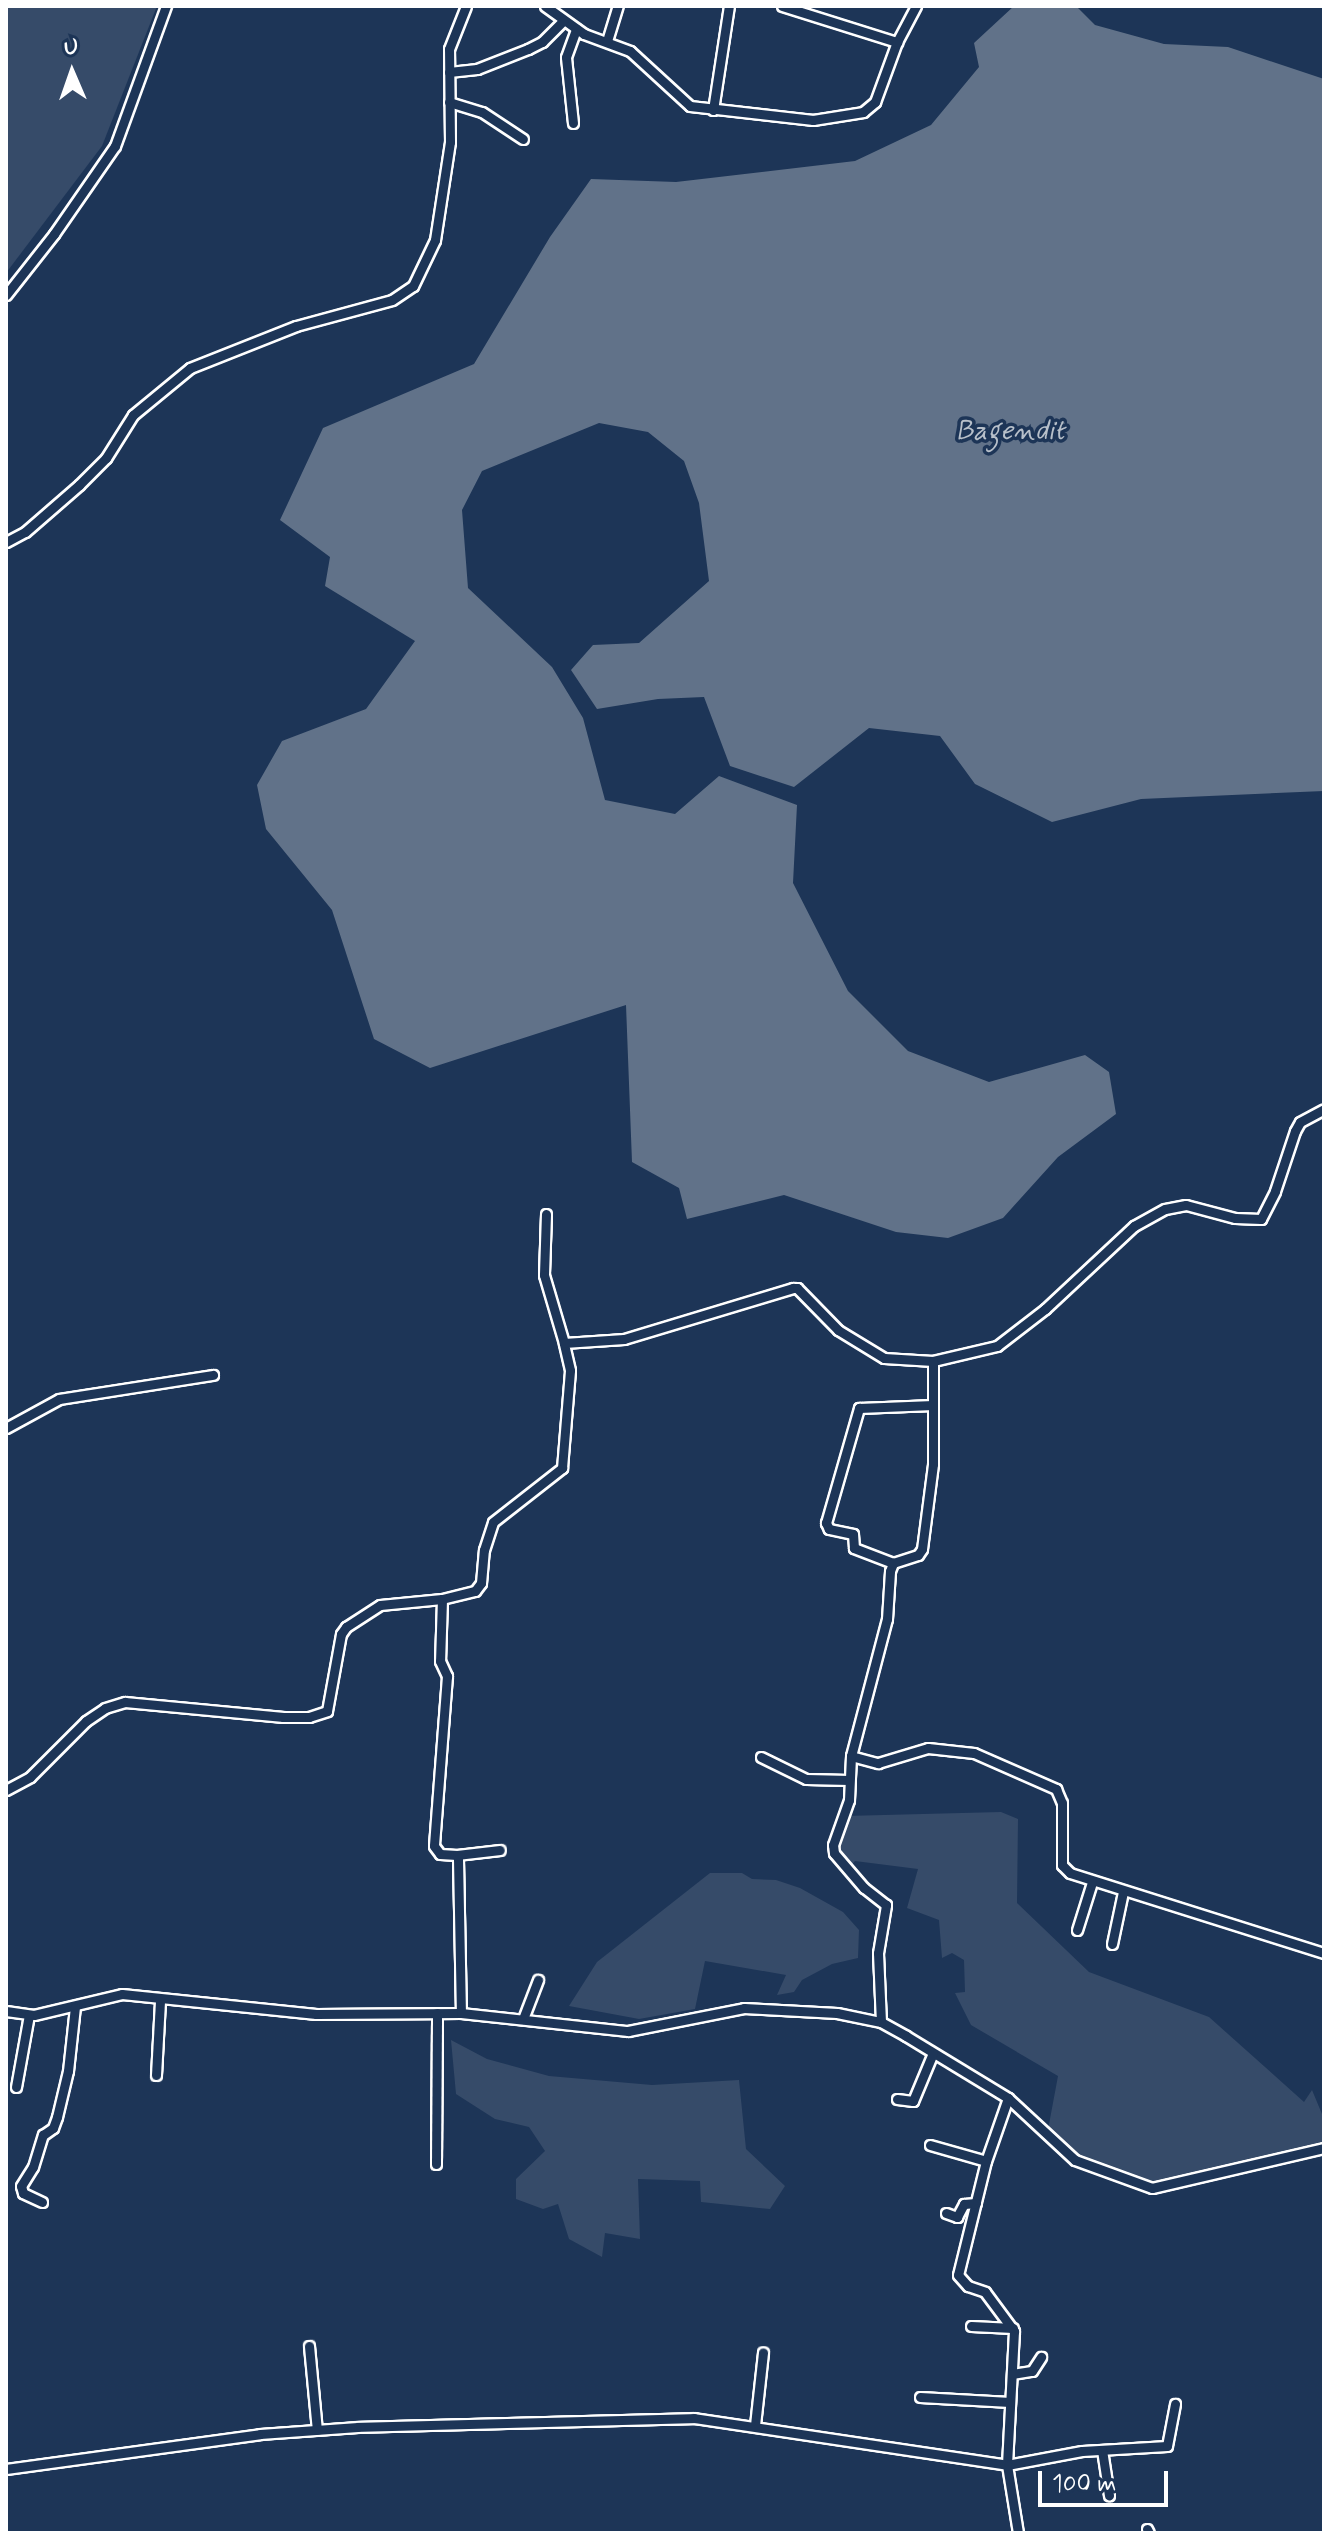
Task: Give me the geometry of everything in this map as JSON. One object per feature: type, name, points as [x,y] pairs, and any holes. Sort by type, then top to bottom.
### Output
[{"type":"street","points":[[6,295],[63,222],[115,146],[166,6]]},
{"type":"street","points":[[6,542],[25,532],[79,485],[106,458],[133,415],[190,368],[296,326],[392,300],[413,286],[435,240],[447,173],[449,49],[466,6]]},
{"type":"street","points":[[545,6],[576,29],[630,51],[690,106],[813,120],[863,112],[875,102],[897,42],[916,6]]},
{"type":"street","points":[[607,41],[618,6]]},
{"type":"street","points":[[713,110],[729,6]]},
{"type":"street","points":[[782,6],[897,42]]},
{"type":"street","points":[[449,72],[477,69],[542,42],[559,14]]},
{"type":"street","points":[[573,123],[566,57],[576,29]]},
{"type":"street","points":[[449,102],[482,112],[523,139]]},
{"type":"street","points":[[564,1343],[624,1339],[746,1299],[797,1288],[838,1330],[884,1358],[933,1361],[997,1346],[1045,1309],[1134,1226],[1165,1209],[1186,1205],[1235,1218],[1261,1219],[1300,1122],[1324,1109]]},
{"type":"street","points":[[6,1790],[30,1777],[86,1721],[105,1708],[125,1702],[309,1717],[329,1708],[341,1634],[346,1627],[380,1605],[442,1599],[479,1587],[484,1550],[493,1522],[529,1491],[557,1473],[564,1462],[570,1370],[544,1275],[546,1214]]},
{"type":"street","points":[[933,1361],[933,1405],[933,1464],[922,1549],[918,1555],[893,1563],[854,1548],[853,1534],[829,1529],[826,1523],[859,1408],[933,1405]]},
{"type":"street","points":[[6,1428],[59,1399],[213,1375]]},
{"type":"street","points":[[881,2022],[878,1953],[886,1905],[864,1888],[834,1853],[833,1845],[847,1809],[851,1756],[887,1619],[893,1563]]},
{"type":"street","points":[[442,1599],[439,1659],[447,1676],[434,1846],[440,1854],[458,1861],[500,1850]]},
{"type":"street","points":[[851,1756],[878,1763],[918,1749],[956,1749],[1056,1789],[1061,1799],[1062,1865],[1070,1873],[1324,1953]]},
{"type":"street","points":[[761,1757],[806,1779],[849,1780]]},
{"type":"street","points":[[458,1861],[461,2013]]},
{"type":"street","points":[[1077,1930],[1092,1882]]},
{"type":"street","points":[[1112,1944],[1123,1892]]},
{"type":"street","points":[[523,2019],[538,1980]]},
{"type":"street","points":[[6,2011],[29,2015],[122,1994],[316,2014],[461,2013],[628,2031],[744,2008],[837,2013],[881,2022],[1008,2098],[1075,2160],[1152,2188],[1174,2186],[1324,2148]]},
{"type":"street","points":[[156,2075],[160,2000]]},
{"type":"street","points":[[42,2202],[20,2189],[43,2135],[53,2128],[57,2117],[68,2071],[75,2007]]},
{"type":"street","points":[[436,2164],[437,2013]]},
{"type":"street","points":[[16,2087],[29,2015]]},
{"type":"street","points":[[897,2099],[913,2101],[933,2053]]},
{"type":"street","points":[[1008,2098],[986,2161],[958,2275],[968,2286],[985,2292],[1013,2328],[1007,2465],[1018,2533]]},
{"type":"street","points":[[930,2145],[986,2161]]},
{"type":"street","points":[[946,2213],[957,2217],[964,2204],[976,2203]]},
{"type":"street","points":[[971,2326],[1013,2328]]},
{"type":"street","points":[[309,2346],[317,2430]]},
{"type":"street","points":[[755,2425],[763,2352]]},
{"type":"street","points":[[1012,2374],[1032,2371],[1041,2357]]},
{"type":"street","points":[[920,2397],[1010,2402]]},
{"type":"street","points":[[6,2469],[161,2445],[317,2430],[694,2418],[1007,2465],[1102,2450],[1167,2446],[1175,2404]]},
{"type":"street","points":[[1102,2450],[1109,2495]]},
{"type":"shaded area","points":[[6,6],[157,6],[102,146],[6,273]]},
{"type":"shaded area","points":[[1001,1812],[1018,1819],[1017,1903],[1089,1972],[1209,2017],[1304,2102],[1312,2090],[1322,2114],[1324,2110],[1324,2148],[1159,2188],[1084,2165],[1047,2135],[1058,2076],[971,2025],[955,1993],[965,1992],[964,1960],[952,1953],[942,1958],[939,1920],[907,1908],[918,1869],[855,1861],[849,1868],[833,1850],[845,1816]]},
{"type":"shaded area","points":[[710,1873],[742,1873],[752,1879],[776,1880],[800,1888],[843,1912],[859,1930],[858,1958],[832,1964],[802,1980],[794,1992],[777,1995],[786,1975],[705,1961],[695,2009],[639,2019],[569,2006],[597,1962]]},
{"type":"shaded area","points":[[451,2040],[487,2059],[549,2076],[652,2085],[739,2080],[746,2149],[785,2186],[770,2209],[701,2202],[700,2181],[638,2179],[640,2239],[605,2233],[602,2257],[569,2239],[558,2204],[543,2209],[516,2199],[516,2179],[545,2151],[529,2127],[495,2119],[456,2094]]},
{"type":"water","name":"Bagendit","points":[[1014,6],[1076,6],[1095,25],[1164,44],[1228,47],[1324,79],[1324,791],[1141,799],[1052,822],[975,784],[940,736],[869,728],[794,787],[730,766],[704,697],[658,699],[597,709],[571,670],[593,645],[639,643],[709,581],[699,503],[684,461],[648,432],[599,423],[482,471],[462,510],[468,588],[552,667],[583,718],[605,800],[675,814],[719,776],[797,805],[793,883],[848,991],[908,1051],[989,1082],[1085,1055],[1109,1072],[1116,1114],[1058,1157],[1003,1218],[948,1238],[896,1232],[784,1195],[687,1219],[679,1188],[632,1162],[626,1005],[430,1068],[374,1039],[332,910],[266,829],[257,785],[282,741],[366,709],[415,641],[325,586],[330,557],[280,520],[323,428],[474,364],[550,237],[591,179],[676,182],[855,161],[931,125],[979,67],[974,43]]}]
